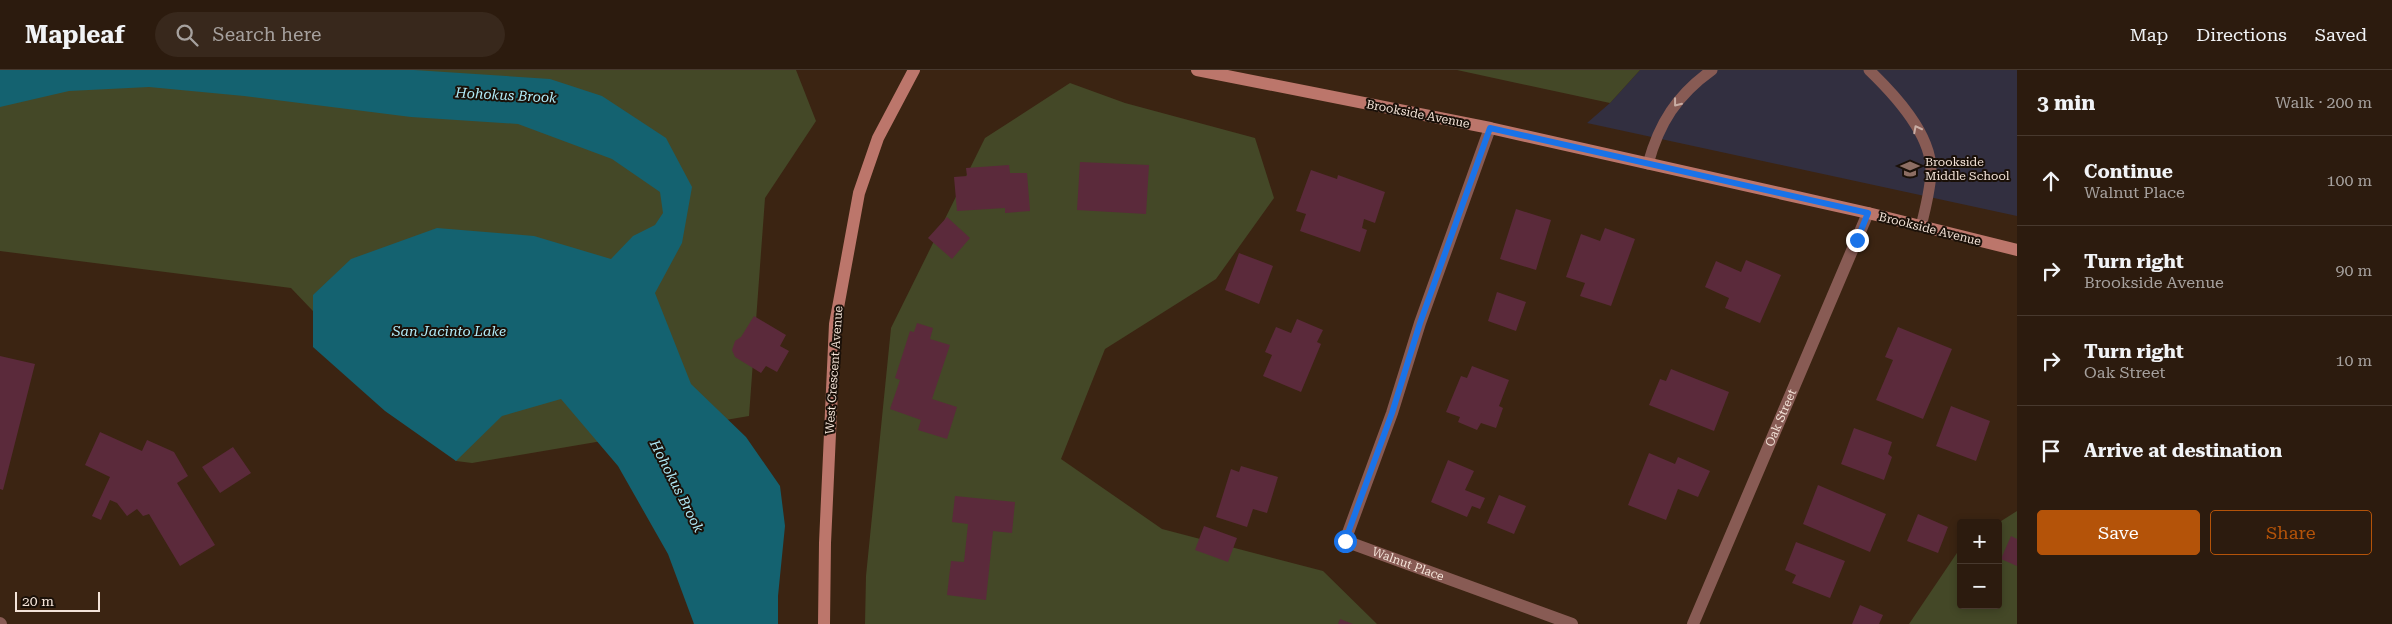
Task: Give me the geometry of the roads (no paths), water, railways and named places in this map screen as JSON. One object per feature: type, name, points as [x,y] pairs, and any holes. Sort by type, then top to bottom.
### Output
[{"type":"main road","name":"West Crescent Avenue","points":[[824,624],[825,544],[835,324],[859,193],[878,138],[914,70]]},
{"type":"main road","name":"Brookside Avenue","points":[[1197,70],[1490,128],[1868,213],[2017,250]]},
{"type":"street","name":"Walnut Place","points":[[1490,128],[1420,323],[1392,413],[1345,541],[1572,624]]},
{"type":"street","name":"Oak Street","points":[[1693,624],[1868,213]]},
{"type":"lane","points":[[1648,164],[1656,136],[1675,105],[1696,82],[1712,70]]},
{"type":"lane","points":[[1870,70],[1891,91],[1913,120],[1925,144],[1931,169],[1921,227]]},
{"type":"water","name":"San Jacinto Lake","points":[[0,70],[414,70],[550,79],[602,96],[666,138],[692,187],[682,243],[655,293],[691,384],[746,437],[780,486],[785,526],[778,596],[778,624],[694,624],[668,554],[618,466],[561,399],[502,416],[456,461],[385,411],[313,347],[313,295],[351,259],[437,228],[534,236],[611,259],[633,236],[655,225],[663,213],[660,192],[612,159],[518,124],[411,117],[244,96],[149,87],[69,91],[0,107]]},
{"type":"place","name":"Brookside Middle School","points":[[1910,169]]},
{"type":"water label","name":"Hohokus Brook","points":[[506,95]]},
{"type":"water label","name":"Hohokus Brook","points":[[677,486]]}]
